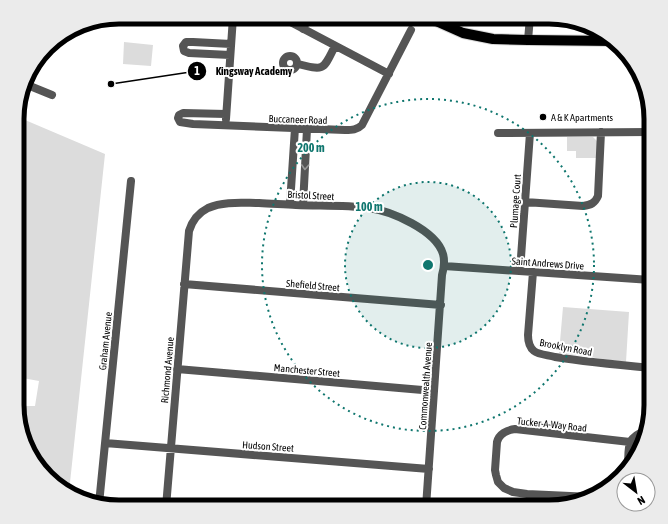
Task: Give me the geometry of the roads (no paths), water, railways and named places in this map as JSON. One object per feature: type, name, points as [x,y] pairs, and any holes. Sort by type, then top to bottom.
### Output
[{"type":"main road","points":[[443,24],[463,33],[493,39],[602,40]]},
{"type":"street","points":[[226,126],[232,24]]},
{"type":"street","points":[[294,24],[389,74]]},
{"type":"street","points":[[303,29],[306,24]]},
{"type":"street","points":[[528,40],[529,24]]},
{"type":"street","name":"Buccaneer Road","points":[[226,114],[183,113],[178,118],[180,122],[186,124],[355,130],[360,127],[411,30]]},
{"type":"street","points":[[230,55],[189,53],[184,51],[183,46],[186,42],[231,44]]},
{"type":"street","points":[[298,64],[314,68],[323,67],[327,63],[335,46]]},
{"type":"street","points":[[30,86],[52,95]]},
{"type":"street","points":[[290,204],[295,128]]},
{"type":"street","points":[[303,205],[307,129]]},
{"type":"street","points":[[525,202],[583,206],[593,203],[598,196],[601,132]]},
{"type":"street","points":[[498,133],[644,132]]},
{"type":"street","name":"Plumage Court","points":[[520,271],[530,133]]},
{"type":"street","name":"Graham Avenue","points":[[100,498],[130,180]]},
{"type":"street","name":"Bristol Street","points":[[188,234],[190,226],[203,211],[213,207],[234,203],[369,208],[400,218],[420,228],[433,238],[438,243],[442,251],[444,266]]},
{"type":"street","name":"Richmond Avenue","points":[[167,500],[188,234]]},
{"type":"street","name":"Saint Andrews Drive","points":[[444,266],[644,280]]},
{"type":"street","name":"Commonwealth Avenue","points":[[427,500],[442,275],[444,266]]},
{"type":"street","name":"Brooklyn Road","points":[[533,272],[528,334],[529,345],[533,350],[539,354],[571,360],[644,367]]},
{"type":"street","name":"Shefield Street","points":[[184,284],[441,305]]},
{"type":"street","name":"Manchester Street","points":[[177,369],[434,391]]},
{"type":"street","name":"Tucker-A-Way Road","points":[[575,496],[527,494],[513,492],[504,488],[498,482],[496,476],[496,449],[499,437],[507,431],[515,429],[630,442]]},
{"type":"street","points":[[629,455],[630,442],[635,436],[639,434]]},
{"type":"street","name":"Hudson Street","points":[[105,443],[429,469]]},
{"type":"place","name":"Kingsway Academy","points":[[111,84]]},
{"type":"place","name":"A & K Apartments","points":[[543,117]]}]
